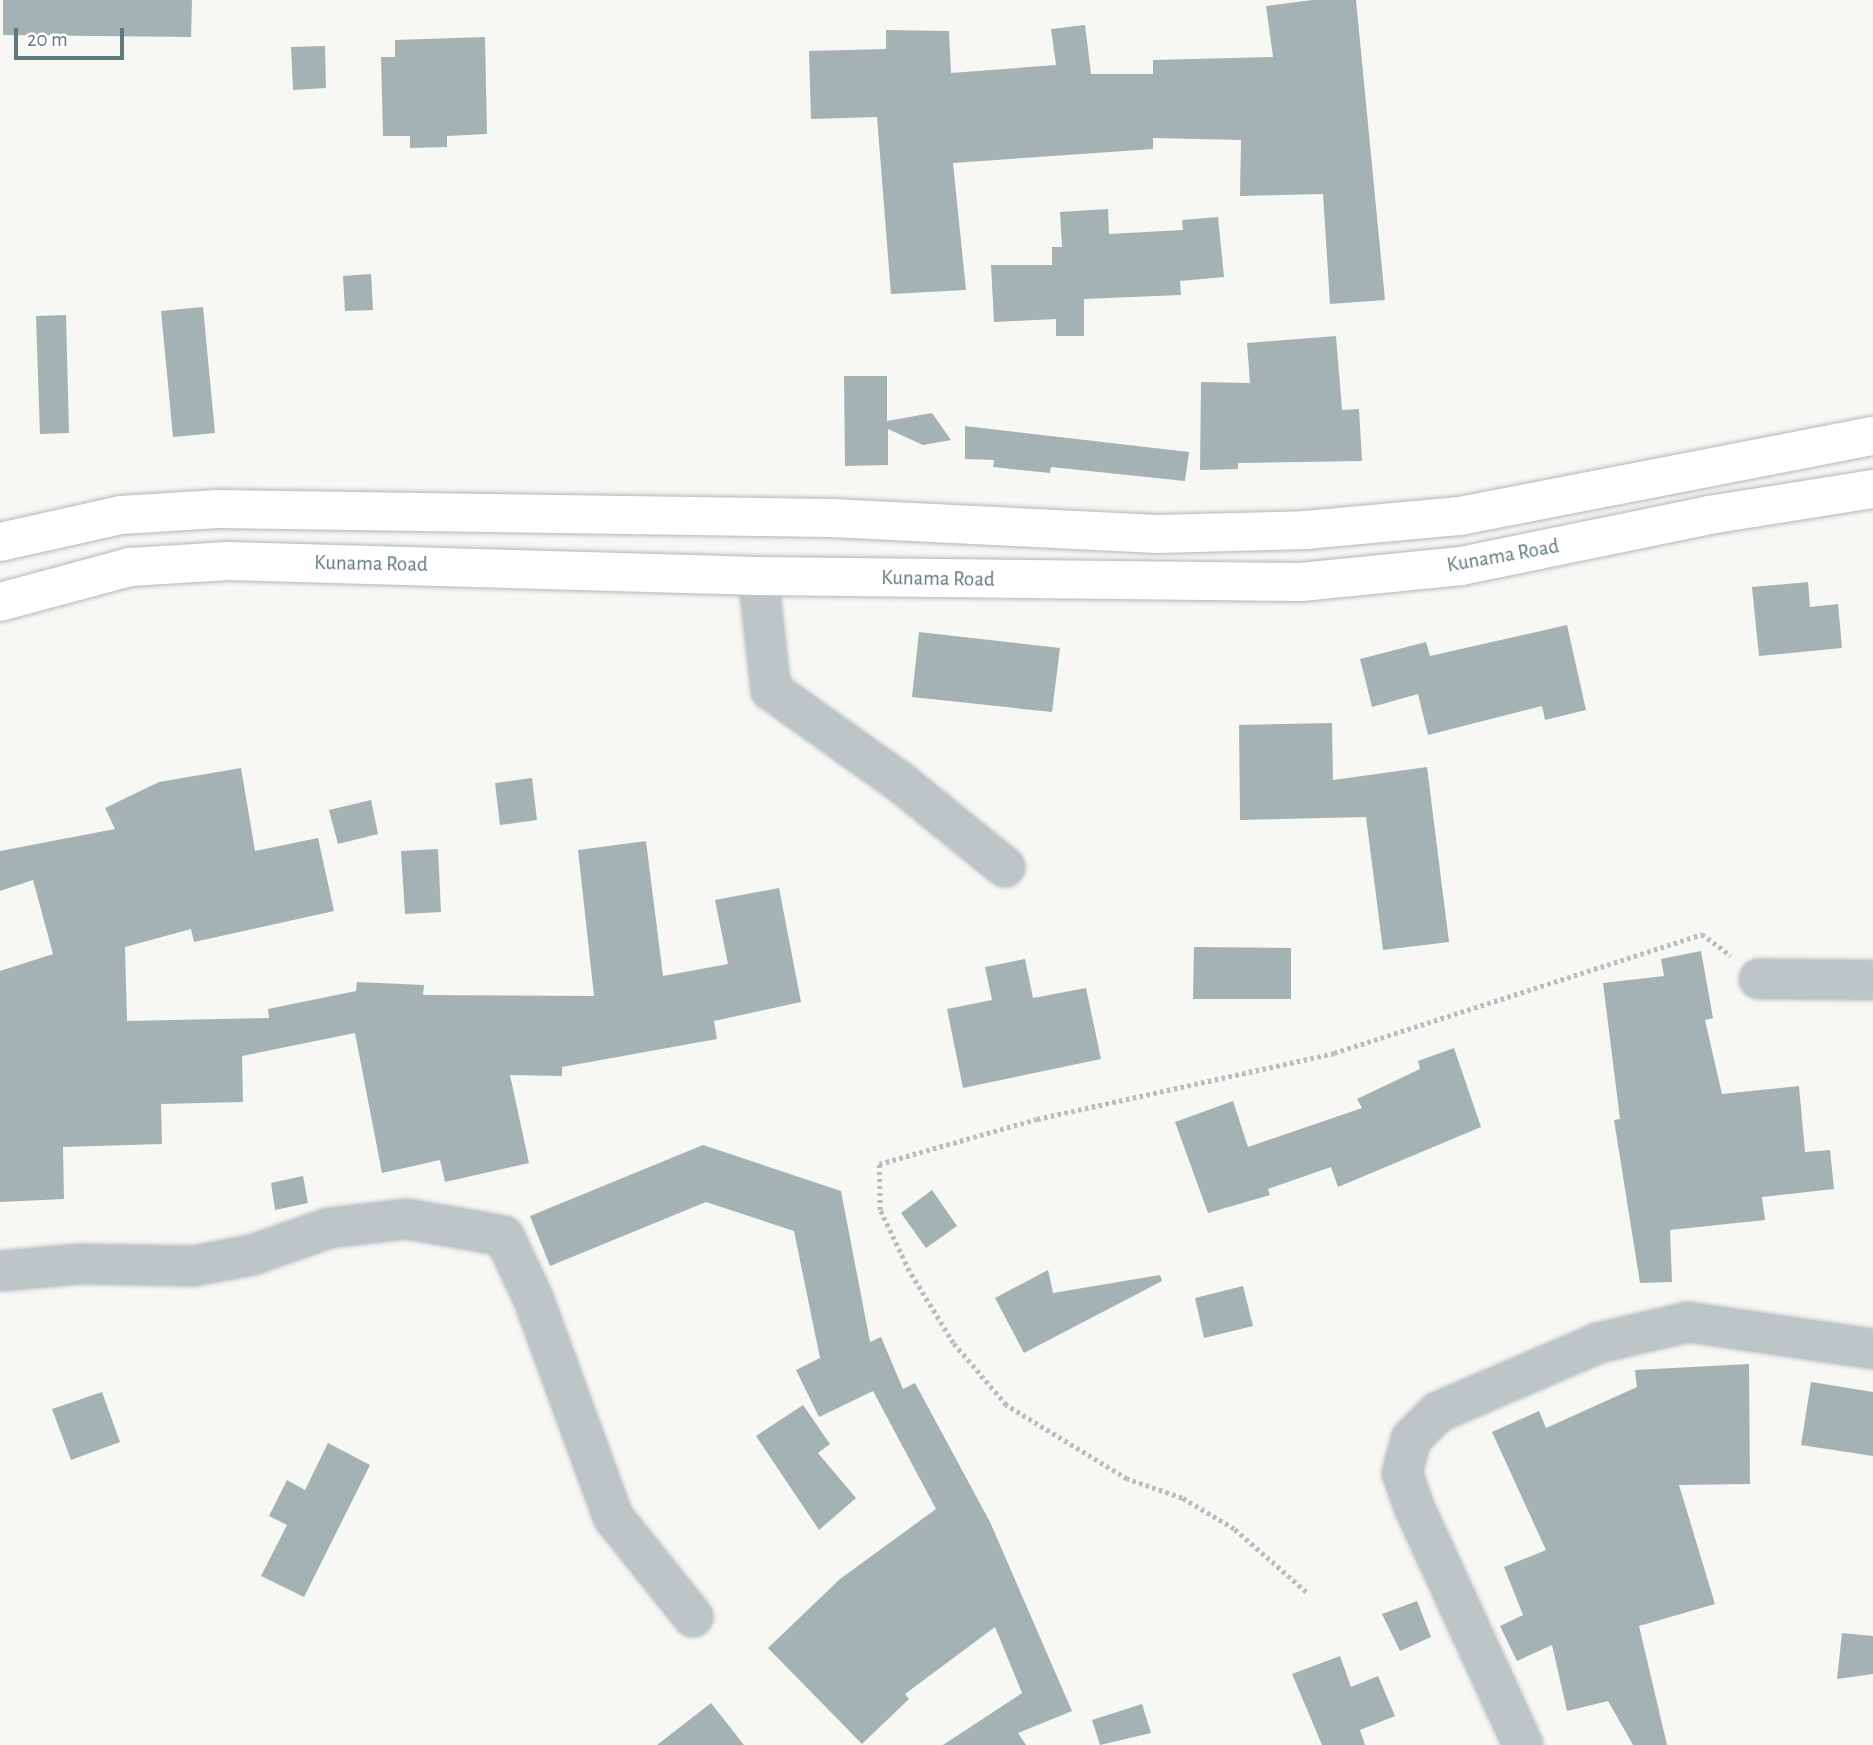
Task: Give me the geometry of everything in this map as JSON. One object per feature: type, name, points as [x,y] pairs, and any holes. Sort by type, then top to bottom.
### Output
[{"type":"main road","points":[[0,542],[121,515],[218,509],[831,518],[1157,534],[1306,530],[1460,516],[1873,436]]},
{"type":"main road","name":"Kunama Road","points":[[0,602],[130,567],[228,561],[758,576],[1301,582],[1461,566],[1709,515],[1873,489]]},
{"type":"street","points":[[758,576],[771,690],[900,782],[1005,867]]},
{"type":"street","points":[[1759,979],[1873,981]]},
{"type":"street","points":[[0,1271],[80,1264],[193,1266],[252,1255],[328,1228],[407,1219],[504,1236],[547,1334],[613,1517],[693,1617]]},
{"type":"street","points":[[1523,1745],[1414,1507],[1402,1473],[1411,1439],[1438,1412],[1598,1343],[1688,1322],[1873,1349]]},
{"type":"path","points":[[1306,1592],[1234,1529],[1182,1497],[1127,1479],[1006,1405],[953,1343],[909,1271],[880,1210],[880,1164],[1037,1119],[1334,1053],[1702,934],[1759,979]]},
{"type":"building","points":[[3,0],[192,0],[191,37],[3,35]]},
{"type":"building","points":[[1312,0],[1356,0],[1385,300],[1330,304],[1323,194],[1240,196],[1241,140],[1153,138],[1153,149],[953,163],[966,290],[891,294],[877,117],[811,119],[809,51],[886,49],[886,30],[949,31],[951,73],[1056,65],[1051,29],[1085,25],[1091,74],[1153,74],[1153,60],[1273,57],[1266,6]]},
{"type":"building","points":[[485,37],[487,134],[447,136],[447,147],[410,148],[410,136],[383,136],[381,57],[395,57],[395,40]]},
{"type":"building","points":[[325,46],[326,88],[293,90],[291,47]]},
{"type":"building","points":[[1108,209],[1109,234],[1183,230],[1182,220],[1218,217],[1224,277],[1180,281],[1181,295],[1084,299],[1084,336],[1056,336],[1056,319],[994,322],[991,265],[1052,265],[1052,247],[1062,247],[1060,212]]},
{"type":"building","points":[[371,274],[373,310],[345,311],[343,276]]},
{"type":"building","points":[[203,307],[215,433],[173,437],[161,311]]},
{"type":"building","points":[[66,315],[69,433],[40,434],[36,316]]},
{"type":"building","points":[[1336,336],[1342,410],[1359,409],[1362,461],[1238,463],[1238,469],[1200,470],[1201,382],[1250,383],[1247,343]]},
{"type":"building","points":[[844,376],[887,376],[887,421],[932,413],[951,440],[923,445],[888,429],[888,465],[845,466]]},
{"type":"building","points":[[965,426],[1189,452],[1185,481],[1051,467],[1050,473],[993,467],[994,460],[965,459]]},
{"type":"building","points":[[1808,582],[1810,607],[1838,604],[1842,648],[1759,656],[1752,587]]},
{"type":"building","points":[[1567,625],[1586,710],[1545,720],[1542,706],[1428,735],[1418,694],[1372,707],[1360,659],[1426,642],[1430,656]]},
{"type":"building","points":[[919,632],[1060,648],[1052,712],[912,697]]},
{"type":"building","points":[[1332,723],[1333,780],[1427,767],[1449,942],[1383,950],[1366,817],[1240,820],[1239,725]]},
{"type":"building","points":[[241,768],[255,851],[318,838],[334,911],[194,942],[191,929],[125,947],[127,1021],[269,1018],[268,1009],[356,991],[357,982],[424,985],[423,995],[594,996],[578,850],[646,841],[663,976],[728,964],[715,900],[779,888],[801,1002],[714,1021],[717,1039],[562,1067],[562,1076],[510,1075],[529,1163],[445,1182],[440,1160],[382,1173],[355,1033],[242,1056],[243,1102],[161,1104],[162,1144],[63,1147],[64,1199],[0,1202],[0,971],[53,954],[33,880],[0,891],[0,851],[115,829],[105,808],[159,782]]},
{"type":"building","points":[[532,778],[537,820],[500,825],[495,783]]},
{"type":"building","points":[[371,800],[378,834],[338,844],[329,810]]},
{"type":"building","points":[[438,849],[441,912],[405,914],[401,851]]},
{"type":"building","points":[[1194,947],[1291,948],[1291,999],[1193,999]]},
{"type":"building","points":[[1701,951],[1713,1018],[1705,1020],[1722,1094],[1799,1086],[1805,1152],[1830,1150],[1834,1189],[1762,1197],[1765,1220],[1670,1230],[1672,1282],[1640,1283],[1614,1120],[1620,1119],[1603,983],[1664,976],[1661,959]]},
{"type":"building","points":[[1025,959],[1033,998],[1086,988],[1101,1059],[963,1088],[947,1009],[992,1000],[985,967]]},
{"type":"building","points":[[1454,1048],[1481,1127],[1338,1187],[1331,1167],[1268,1189],[1270,1195],[1208,1213],[1175,1122],[1233,1101],[1248,1147],[1362,1108],[1357,1099],[1420,1069],[1418,1061]]},
{"type":"building","points":[[703,1145],[841,1191],[870,1342],[881,1337],[903,1389],[915,1383],[990,1522],[1072,1711],[1018,1733],[1026,1745],[943,1745],[1022,1693],[995,1627],[905,1694],[909,1699],[862,1744],[768,1648],[840,1579],[936,1509],[873,1391],[819,1417],[796,1370],[820,1358],[794,1231],[706,1202],[550,1266],[530,1216]]},
{"type":"building","points":[[303,1176],[308,1203],[275,1210],[271,1183]]},
{"type":"building","points":[[932,1190],[957,1226],[926,1248],[901,1213]]},
{"type":"building","points":[[1048,1270],[1053,1293],[1160,1275],[1162,1281],[1024,1353],[995,1298]]},
{"type":"building","points":[[1243,1286],[1253,1326],[1204,1338],[1195,1298]]},
{"type":"building","points":[[1749,1364],[1750,1484],[1679,1485],[1715,1604],[1639,1626],[1667,1745],[1633,1745],[1608,1701],[1567,1711],[1552,1645],[1517,1661],[1500,1626],[1523,1615],[1504,1567],[1546,1550],[1492,1432],[1539,1411],[1546,1428],[1637,1387],[1635,1370]]},
{"type":"building","points":[[1811,1382],[1873,1392],[1873,1456],[1801,1445]]},
{"type":"building","points":[[102,1392],[120,1442],[71,1460],[52,1409]]},
{"type":"building","points":[[803,1405],[830,1444],[818,1453],[856,1498],[819,1530],[756,1436]]},
{"type":"building","points":[[328,1443],[370,1465],[304,1597],[261,1576],[287,1525],[269,1516],[287,1480],[305,1490]]},
{"type":"building","points":[[1417,1601],[1431,1637],[1400,1651],[1382,1614]]},
{"type":"building","points":[[1842,1633],[1873,1636],[1873,1674],[1837,1679]]},
{"type":"building","points":[[1340,1656],[1351,1687],[1378,1676],[1395,1716],[1360,1730],[1365,1745],[1322,1745],[1292,1674]]},
{"type":"building","points":[[711,1703],[744,1745],[657,1745]]},
{"type":"building","points":[[1142,1704],[1151,1733],[1100,1745],[1092,1720]]}]
